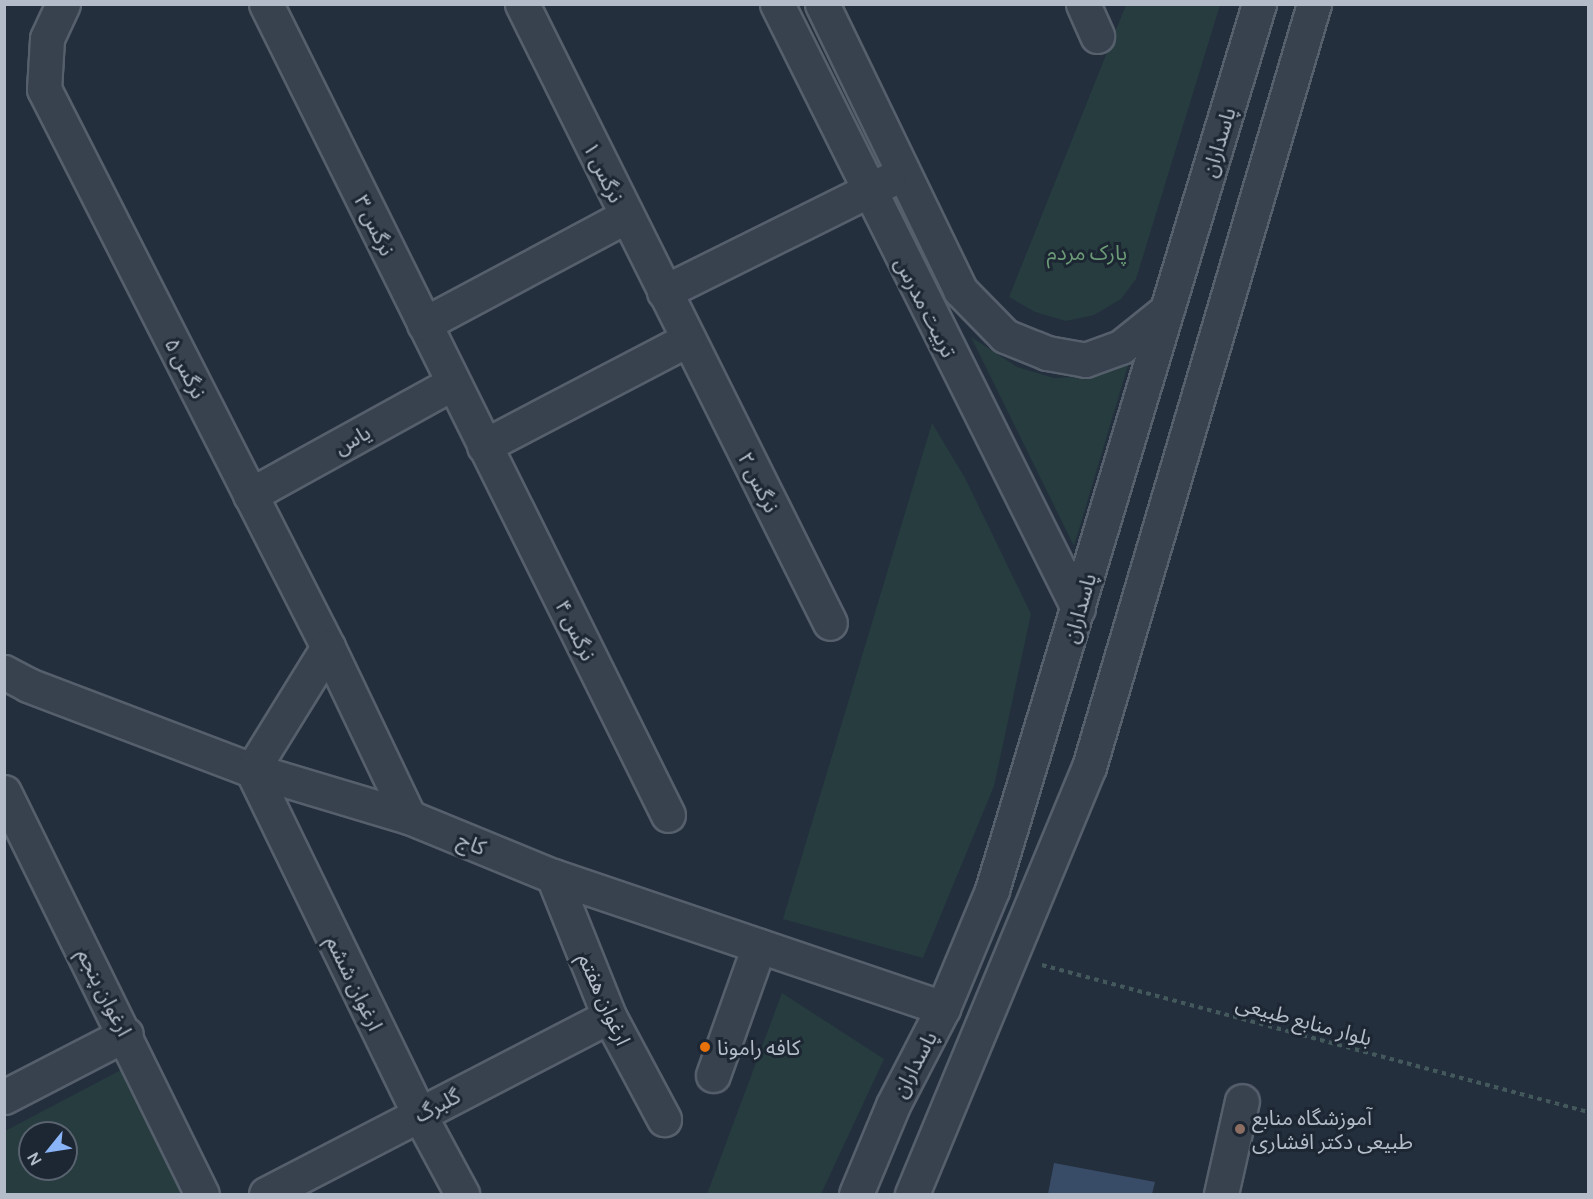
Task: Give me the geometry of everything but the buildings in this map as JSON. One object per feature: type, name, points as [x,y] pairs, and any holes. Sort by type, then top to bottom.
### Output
[{"type":"street","name":"۵ نرگس","points":[[63,4],[47,39],[45,89],[328,647],[409,817]]},
{"type":"street","name":"نرگس ۳","points":[[266,4],[484,446]]},
{"type":"street","name":"نرگس ۱","points":[[522,4],[687,340]]},
{"type":"street","name":"تربیت مدرس","points":[[777,4],[868,191],[1078,608]]},
{"type":"street","name":"تربیت مدرس","points":[[822,4],[960,290],[1005,336],[1047,353],[1085,360],[1121,347],[1166,311]]},
{"type":"street","points":[[1083,4],[1098,36]]},
{"type":"street","name":"پاسداران","points":[[856,1194],[892,1105],[943,1008],[992,890],[1259,4]]},
{"type":"street","points":[[912,1194],[1089,767],[1314,4]]},
{"type":"street","points":[[1238,77],[1287,97]]},
{"type":"street","points":[[663,292],[904,173]]},
{"type":"street","points":[[424,324],[626,216]]},
{"type":"street","points":[[484,446],[687,340]]},
{"type":"street","name":"نرگس ۲","points":[[687,340],[830,623]]},
{"type":"street","name":"یاس","points":[[250,495],[453,383]]},
{"type":"street","name":"نرگس ۴","points":[[484,446],[668,814]]},
{"type":"street","points":[[252,770],[328,647]]},
{"type":"street","name":"کاج","points":[[4,672],[28,684],[252,770],[409,817],[553,876],[943,1008]]},
{"type":"street","name":"ارغوان ششم","points":[[252,770],[419,1114],[462,1194]]},
{"type":"street","name":"ارغوان پنجم","points":[[4,792],[126,1034],[202,1194]]},
{"type":"street","name":"ارغوان هفتم","points":[[553,876],[609,1016],[664,1119]]},
{"type":"street","points":[[713,1075],[759,946]]},
{"type":"street","name":"گلبرگ","points":[[266,1194],[609,1016]]},
{"type":"street","points":[[4,1097],[126,1034]]},
{"type":"street","points":[[1221,1194],[1242,1101]]},
{"type":"path","name":"بلوار منابع طبیعی","points":[[1012,957],[1588,1112]]},
{"type":"green space","name":"پارک مردم","points":[[1126,5],[1220,5],[1136,279],[1121,299],[1094,315],[1066,321],[1035,312],[1009,297]]},
{"type":"green space","points":[[971,337],[1017,367],[1054,378],[1096,376],[1128,365],[1074,546]]},
{"type":"green space","points":[[932,423],[965,478],[1031,614],[994,786],[923,958],[783,919]]},
{"type":"green space","points":[[782,993],[884,1059],[821,1194],[707,1194]]},
{"type":"green space","points":[[121,1070],[186,1194],[5,1194],[5,1131],[18,1124],[18,1181],[78,1181],[78,1121],[24,1121]]},
{"type":"water","points":[[1054,1163],[1155,1182],[1152,1194],[1048,1194]]},
{"type":"place","name":"کافه رامونا","points":[[705,1047]]},
{"type":"place","name":"آموزشگاه منابع طبیعی دکتر افشاری","points":[[1240,1129]]}]
